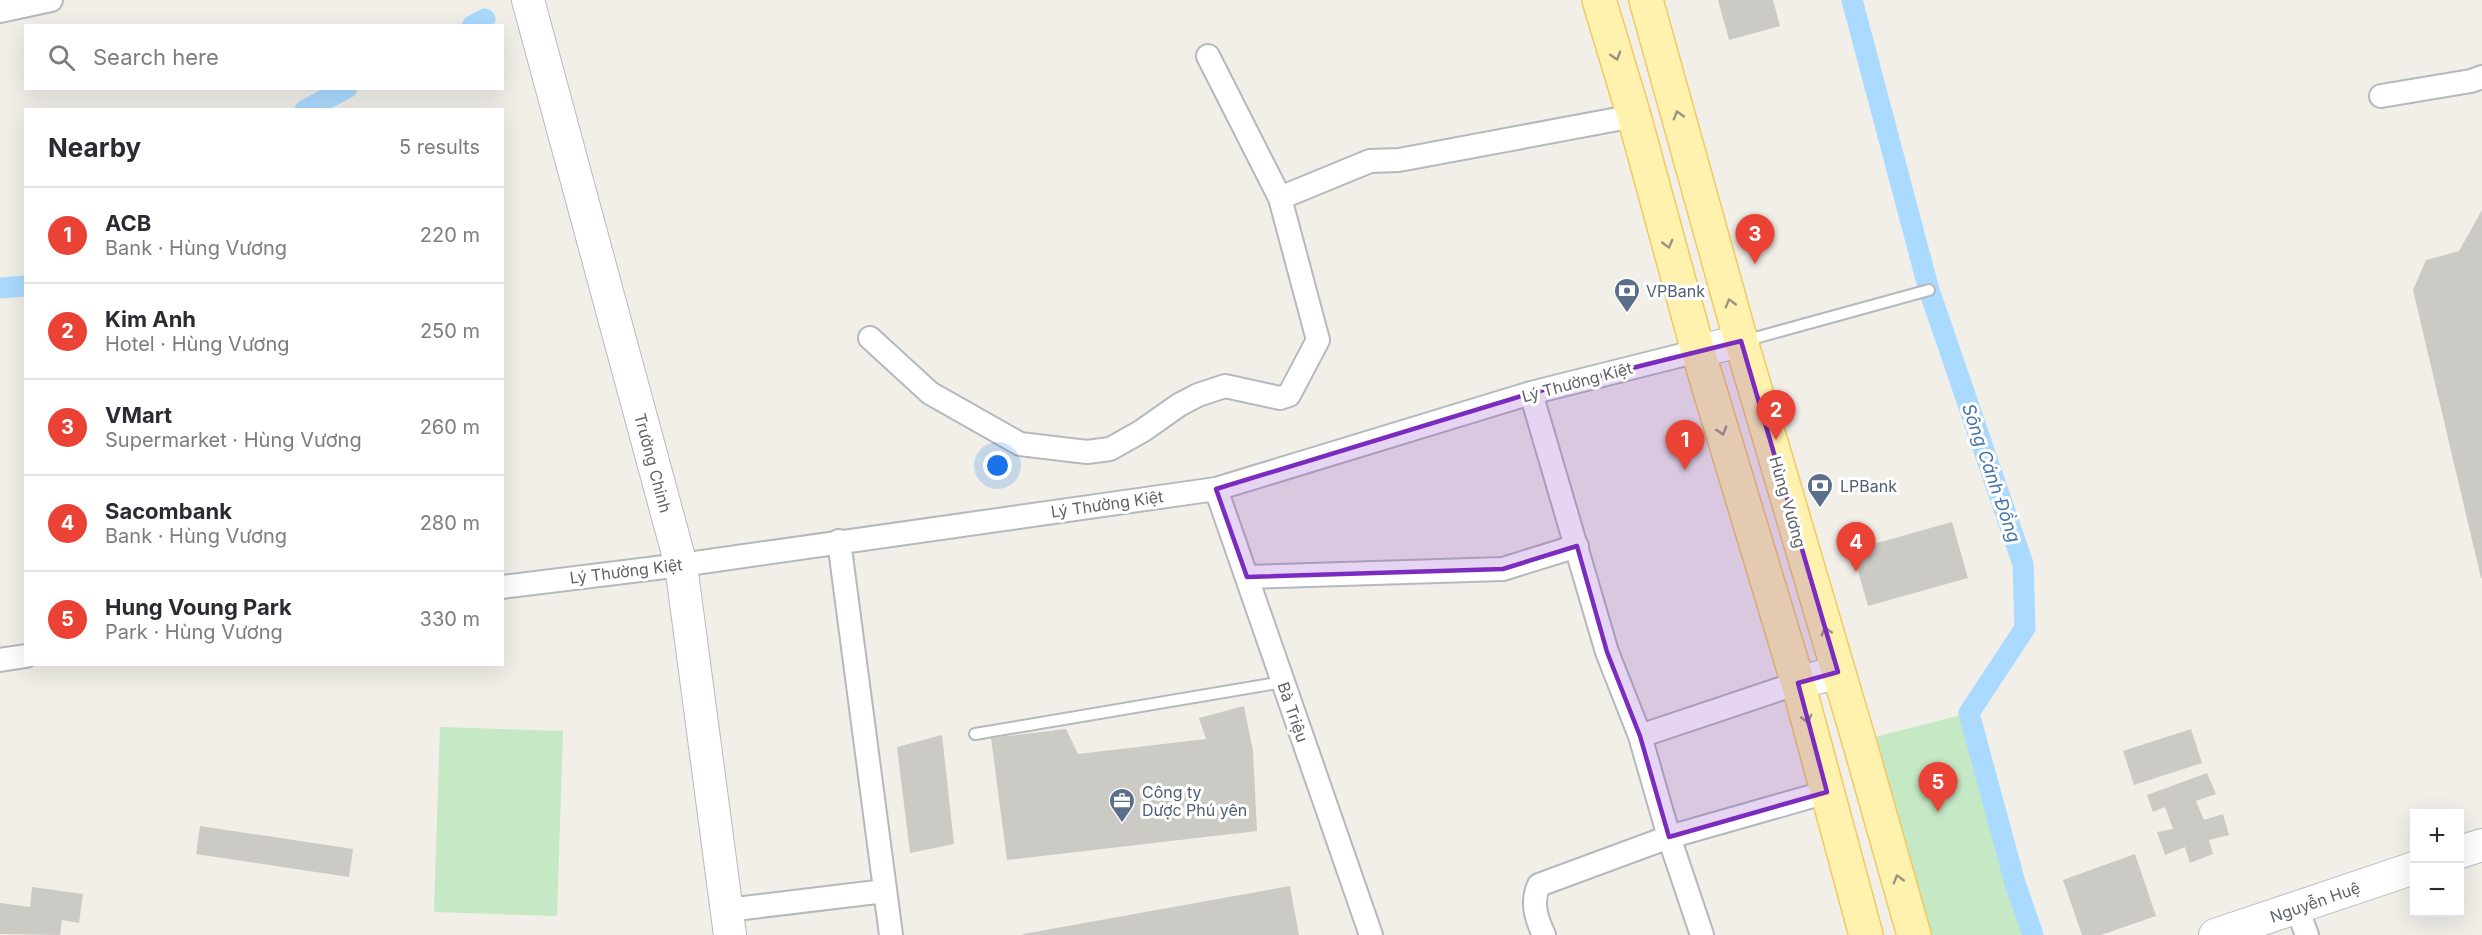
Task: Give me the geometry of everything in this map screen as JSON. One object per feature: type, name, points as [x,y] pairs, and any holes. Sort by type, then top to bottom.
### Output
[{"type":"main road","points":[[1599,0],[1634,116],[1698,351],[1798,683],[1866,935]]},
{"type":"main road","name":"Hùng Vương","points":[[1646,0],[1741,341],[1914,935]]},
{"type":"street","points":[[0,11],[51,0]]},
{"type":"street","name":"Trường Chinh","points":[[528,0],[681,565],[728,923]]},
{"type":"street","points":[[870,338],[930,393],[1020,444],[1087,452],[1110,449],[1142,431],[1179,405],[1198,395],[1225,386],[1280,398],[1289,395],[1318,340],[1280,198],[1208,56]]},
{"type":"street","points":[[2381,96],[2471,81],[2482,77]]},
{"type":"street","points":[[1280,198],[1370,161],[1399,160],[1634,116]]},
{"type":"street","points":[[1698,351],[1741,341]]},
{"type":"street","name":"Lý Thường Kiệt","points":[[504,587],[681,565],[1216,489],[1531,393],[1698,351]]},
{"type":"street","points":[[1531,393],[1607,652],[1640,736],[1669,837],[1702,935]]},
{"type":"street","name":"Bà Triệu","points":[[1216,489],[1371,935]]},
{"type":"street","points":[[839,541],[891,935]]},
{"type":"street","points":[[1247,577],[1503,569],[1577,546]]},
{"type":"street","points":[[0,660],[24,656]]},
{"type":"street","points":[[1640,736],[1798,683],[1838,672]]},
{"type":"street","points":[[1544,935],[1535,911],[1534,896],[1539,885],[1669,837],[1827,792]]},
{"type":"street","points":[[2464,851],[2482,845]]},
{"type":"street","name":"Nguyễn Huệ","points":[[2215,935],[2302,921],[2410,870]]},
{"type":"street","points":[[728,923],[885,891]]},
{"type":"lane","points":[[1741,341],[1929,290]]},
{"type":"lane","points":[[975,734],[1283,682]]},
{"type":"highlighted area","points":[[1741,341],[1838,672],[1798,683],[1827,792],[1669,837],[1640,736],[1607,652],[1577,546],[1503,569],[1247,577],[1216,489],[1531,393]]},
{"type":"green space","points":[[1969,713],[2015,883],[2033,935],[1914,935],[1859,741]]},
{"type":"green space","points":[[440,727],[563,731],[557,916],[434,912]]},
{"type":"building","points":[[1718,0],[1773,0],[1780,26],[1729,40]]},
{"type":"building","points":[[2482,210],[2481,578],[2413,290],[2426,260],[2459,251]]},
{"type":"building","points":[[1952,522],[1968,578],[1868,606],[1852,550]]},
{"type":"building","points":[[1244,706],[1253,751],[1257,831],[1007,860],[991,738],[1066,729],[1078,754],[1206,739],[1199,718]]},
{"type":"building","points":[[2191,729],[2202,763],[2134,785],[2123,751]]},
{"type":"building","points":[[942,735],[954,844],[910,853],[897,747]]},
{"type":"building","points":[[2207,773],[2216,794],[2196,801],[2204,820],[2223,814],[2229,835],[2209,840],[2213,854],[2190,863],[2185,847],[2165,855],[2157,832],[2173,829],[2165,807],[2153,812],[2147,795]]},
{"type":"building","points":[[200,826],[353,849],[349,877],[196,854]]},
{"type":"building","points":[[2135,854],[2156,916],[2101,935],[2082,935],[2063,880]]},
{"type":"building","points":[[1290,886],[1299,935],[1023,935],[1023,934]]},
{"type":"building","points":[[32,887],[83,894],[79,923],[62,920],[60,935],[0,934],[0,903],[30,907]]},
{"type":"waterway","name":"Sông Cánh Đồng","points":[[1852,0],[1929,290],[2023,564],[2025,628],[1969,713],[2015,883],[2033,935]]},
{"type":"waterway","name":"Sông Cánh Đồng","points":[[476,24],[485,19]]},
{"type":"waterway","name":"Sông Cánh Đồng","points":[[309,108],[343,90]]},
{"type":"waterway","name":"Sông Cánh Đồng","points":[[0,288],[24,286]]},
{"type":"place","name":"VMart","points":[[1755,264]]},
{"type":"place","name":"VPBank","points":[[1627,314]]},
{"type":"place","name":"Kim Anh","points":[[1776,440]]},
{"type":"place","name":"ACB","points":[[1685,470]]},
{"type":"place","name":"LPBank","points":[[1820,509]]},
{"type":"place","name":"Sacombank","points":[[1856,572]]},
{"type":"place","name":"Hung Voung Park","points":[[1938,812]]},
{"type":"place","name":"Công ty Dược Phú yên","points":[[1122,824]]}]
